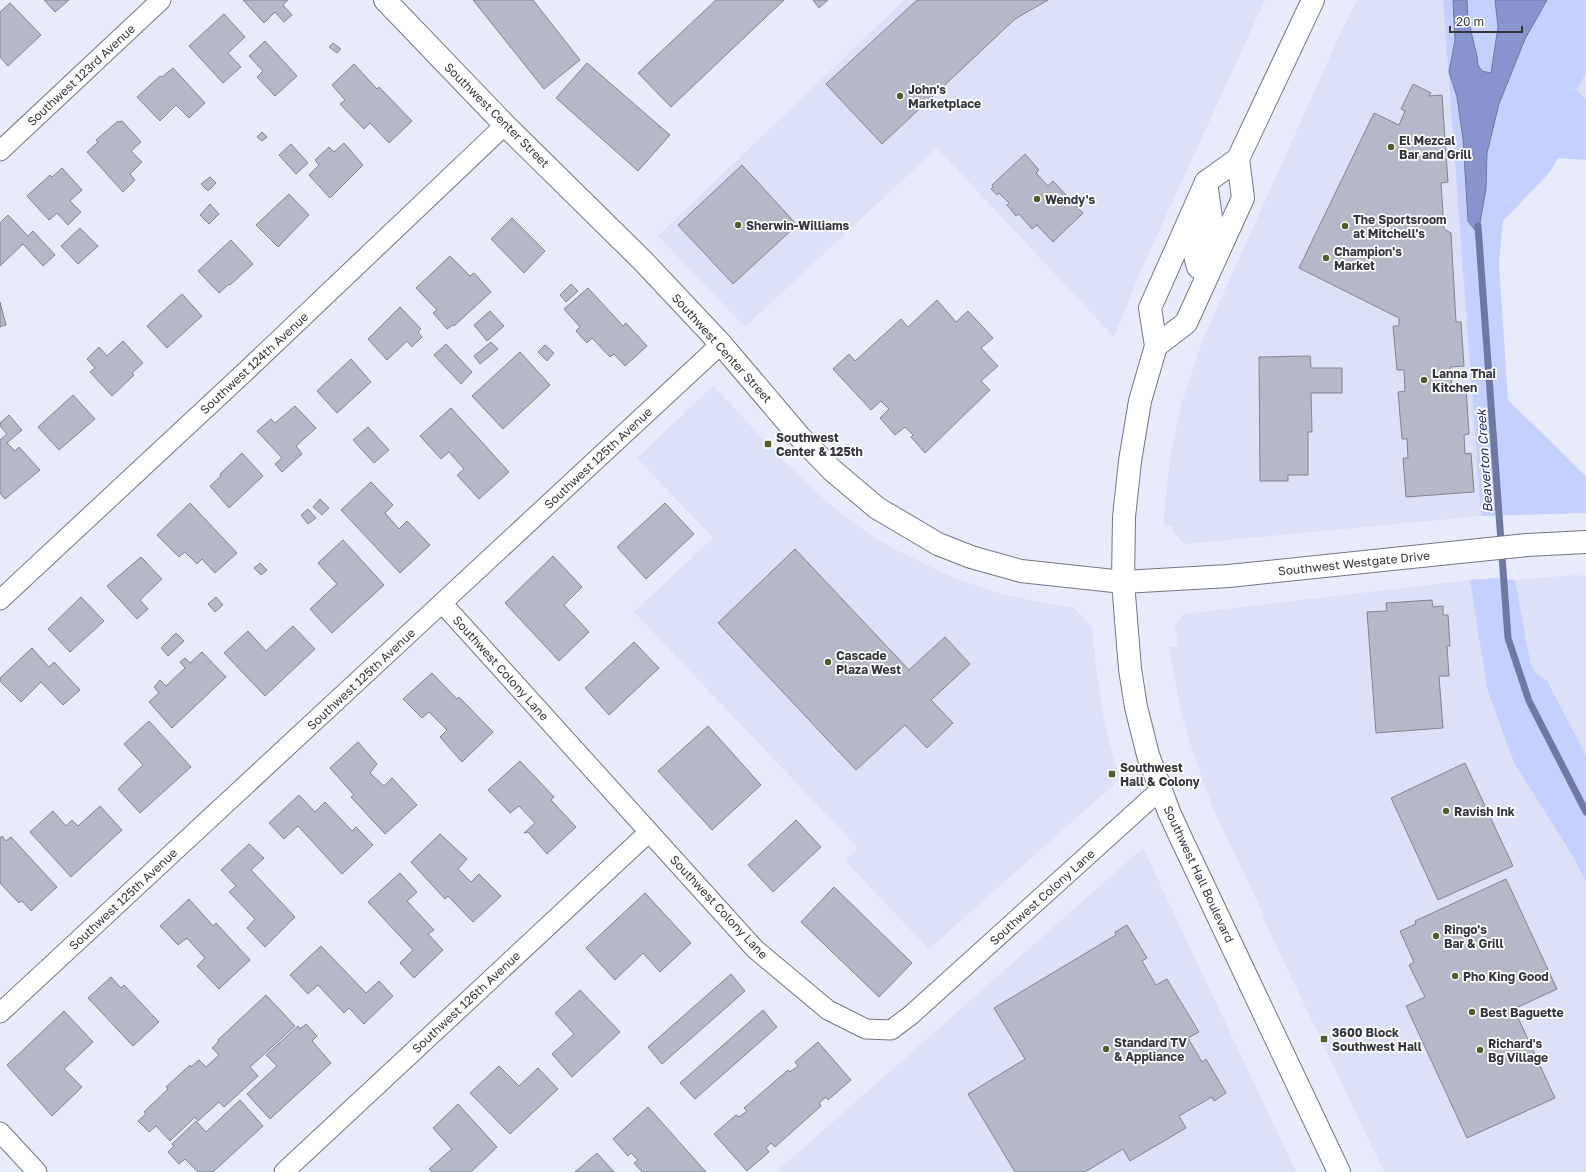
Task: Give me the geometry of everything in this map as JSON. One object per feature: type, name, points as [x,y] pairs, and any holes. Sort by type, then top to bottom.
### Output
[{"type":"main road","name":"Southwest Center Street","points":[[385,0],[505,125],[643,261],[722,344],[800,437],[832,470],[860,495],[903,525],[952,551],[1021,571],[1123,582]]},
{"type":"main road","name":"Southwest Hall Boulevard","points":[[1313,0],[1238,158],[1206,182],[1150,308],[1156,346],[1140,401],[1132,448],[1124,517],[1123,582],[1136,707],[1148,755],[1160,790],[1174,824],[1339,1172]]},
{"type":"main road","points":[[1156,346],[1186,323],[1243,198],[1238,158]]},
{"type":"main road","points":[[1206,182],[1212,218],[1195,256],[1198,267],[1208,274]]},
{"type":"main road","name":"Southwest Westgate Drive","points":[[1123,582],[1229,576],[1527,545],[1586,542]]},
{"type":"street","name":"Southwest 123rd Avenue","points":[[0,151],[161,0]]},
{"type":"street","name":"Southwest 124th Avenue","points":[[0,600],[246,371],[505,125]]},
{"type":"street","name":"Southwest 125th Avenue","points":[[0,1013],[722,344]]},
{"type":"street","name":"Southwest Colony Lane","points":[[442,603],[648,832],[756,949],[828,1010],[866,1029],[891,1030],[912,1015],[1160,790]]},
{"type":"street","name":"Southwest 126th Avenue","points":[[284,1172],[648,832]]},
{"type":"street","points":[[0,1132],[37,1172]]},
{"type":"shaded area","points":[[904,0],[1265,0],[1143,266],[1114,337],[937,148],[745,327],[658,236]]},
{"type":"shaded area","points":[[1357,0],[1443,0],[1481,516],[1185,544],[1173,532],[1173,527],[1167,526],[1163,522],[1171,452],[1182,403],[1203,339],[1341,32]]},
{"type":"shaded area","points":[[1443,0],[1453,0],[1455,40],[1449,72],[1457,97],[1463,139],[1468,221],[1487,152],[1455,0],[1586,0],[1586,74],[1576,90],[1586,99],[1586,160],[1558,158],[1550,172],[1503,221],[1499,264],[1508,400],[1586,476],[1586,513],[1481,516]]},
{"type":"shaded area","points":[[1453,0],[1467,0],[1468,19],[1478,65],[1482,71],[1491,73],[1498,27],[1495,0],[1547,0],[1525,39],[1499,104],[1487,153],[1486,189],[1478,234],[1468,221],[1463,139],[1457,97],[1449,72],[1455,40]]},
{"type":"shaded area","points":[[1586,74],[1586,99],[1576,90]]},
{"type":"shaded area","points":[[713,386],[797,474],[833,507],[872,536],[894,549],[947,575],[994,592],[1043,603],[1073,607],[1092,627],[1097,676],[1105,725],[1119,780],[929,949],[845,861],[858,848],[634,612],[713,538],[637,458]]},
{"type":"shaded area","points":[[1576,575],[1586,576],[1586,755],[1548,680],[1536,673],[1531,665],[1515,580]]},
{"type":"shaded area","points":[[1496,578],[1515,580],[1531,665],[1536,673],[1547,680],[1586,755],[1586,882],[1572,855],[1514,763],[1487,689],[1470,580]]},
{"type":"shaded area","points":[[1470,580],[1487,689],[1514,763],[1572,855],[1586,882],[1586,1172],[1384,1172],[1262,916],[1264,915],[1213,809],[1182,716],[1175,681],[1169,647],[1178,646],[1175,625],[1184,614]]},
{"type":"shaded area","points":[[1143,848],[1296,1172],[776,1172]]},
{"type":"building","points":[[44,0],[69,0],[55,12]]},
{"type":"building","points":[[243,0],[288,0],[283,5],[292,15],[284,22],[275,12],[264,23]]},
{"type":"building","points":[[473,0],[533,0],[580,60],[544,89]]},
{"type":"building","points":[[716,0],[784,0],[671,107],[638,73]]},
{"type":"building","points":[[813,0],[828,0],[819,8]]},
{"type":"building","points":[[917,0],[1048,0],[1015,19],[882,144],[826,84]]},
{"type":"building","points":[[10,3],[41,35],[8,66],[0,57],[0,12]]},
{"type":"building","points":[[224,14],[245,37],[228,53],[241,67],[223,83],[189,46]]},
{"type":"building","points":[[265,41],[297,76],[275,96],[257,77],[263,71],[249,56]]},
{"type":"building","points":[[333,43],[341,49],[337,53],[329,47]]},
{"type":"building","points":[[587,63],[670,135],[638,171],[556,98]]},
{"type":"building","points":[[354,64],[377,89],[379,87],[412,121],[389,143],[370,123],[364,129],[340,104],[345,100],[332,85]]},
{"type":"building","points":[[173,68],[205,103],[189,118],[176,105],[160,121],[137,97],[160,76],[162,77]]},
{"type":"building","points":[[1413,84],[1431,93],[1429,96],[1442,95],[1448,182],[1441,183],[1444,229],[1451,233],[1456,322],[1461,322],[1464,366],[1450,367],[1452,388],[1466,387],[1469,434],[1464,435],[1465,454],[1471,453],[1474,492],[1406,497],[1403,458],[1408,458],[1407,439],[1402,439],[1398,392],[1405,391],[1404,370],[1397,370],[1393,326],[1399,326],[1399,318],[1299,268],[1374,113],[1399,125],[1405,111],[1401,109]]},
{"type":"building","points":[[118,121],[122,121],[141,142],[131,151],[142,162],[130,174],[135,180],[123,192],[87,152],[98,142],[96,140]]},
{"type":"building","points":[[262,132],[267,137],[262,141],[257,137]]},
{"type":"building","points":[[344,143],[363,165],[330,198],[309,175],[319,165],[315,160],[329,147],[334,152]]},
{"type":"building","points":[[291,144],[308,163],[296,174],[279,155]]},
{"type":"building","name":"Wendy's","points":[[1025,154],[1039,170],[1036,173],[1048,186],[1053,181],[1083,213],[1053,242],[1037,225],[1032,229],[1019,214],[1016,216],[1007,205],[1009,203],[999,193],[997,195],[991,189],[993,187],[992,185]]},
{"type":"building","name":"Sherwin-Williams","points":[[742,165],[797,225],[733,284],[678,225]]},
{"type":"building","points":[[62,168],[82,190],[70,201],[81,212],[68,225],[57,213],[49,220],[27,196],[50,175],[52,177]]},
{"type":"building","points":[[210,177],[216,183],[208,191],[201,184]]},
{"type":"building","points":[[289,194],[309,215],[278,247],[256,225]]},
{"type":"building","points":[[210,204],[219,214],[209,224],[200,215]]},
{"type":"building","points":[[8,215],[28,236],[33,231],[55,255],[43,266],[23,244],[0,266],[0,223]]},
{"type":"building","points":[[512,218],[545,251],[524,273],[491,239]]},
{"type":"building","points":[[80,228],[98,246],[78,264],[61,246]]},
{"type":"building","points":[[231,240],[253,264],[219,293],[198,271]]},
{"type":"building","points":[[450,256],[470,276],[474,273],[491,292],[454,326],[453,325],[447,329],[433,313],[437,310],[416,288]]},
{"type":"building","points":[[571,284],[578,291],[566,302],[560,295]]},
{"type":"building","points":[[588,288],[623,326],[626,323],[647,346],[625,366],[614,354],[610,357],[592,338],[587,343],[576,331],[580,327],[564,309]]},
{"type":"building","points":[[182,294],[202,316],[167,348],[147,326]]},
{"type":"building","points":[[937,300],[956,322],[968,311],[993,338],[981,348],[998,366],[981,381],[990,390],[925,453],[911,437],[913,435],[905,427],[895,435],[880,418],[889,409],[881,401],[871,410],[833,369],[849,354],[855,361],[901,319],[908,327]]},
{"type":"building","points":[[0,302],[6,325],[0,327]]},
{"type":"building","points":[[400,307],[421,329],[418,332],[422,337],[412,347],[407,341],[387,360],[368,339]]},
{"type":"building","points":[[490,311],[504,326],[487,341],[474,325]]},
{"type":"building","points":[[123,341],[143,363],[132,373],[134,375],[112,396],[90,372],[95,368],[87,359],[99,347],[107,356]]},
{"type":"building","points":[[491,342],[498,349],[480,364],[474,356]]},
{"type":"building","points":[[446,344],[472,372],[461,384],[434,355]]},
{"type":"building","points":[[545,345],[554,353],[547,361],[538,352]]},
{"type":"building","points":[[520,352],[550,385],[503,429],[472,396]]},
{"type":"building","points":[[1310,356],[1311,368],[1342,368],[1342,393],[1311,393],[1312,432],[1308,432],[1308,475],[1288,475],[1288,481],[1260,481],[1259,357]]},
{"type":"building","points":[[351,359],[371,382],[337,413],[317,391]]},
{"type":"building","points":[[73,395],[95,419],[59,450],[38,427]]},
{"type":"building","points":[[295,406],[316,428],[296,446],[302,454],[282,472],[275,464],[282,458],[257,431],[271,419],[275,423]]},
{"type":"building","points":[[451,408],[509,472],[479,499],[457,475],[464,469],[449,452],[441,459],[420,436]]},
{"type":"building","points":[[9,415],[22,430],[7,443],[15,451],[19,447],[40,470],[5,499],[0,493],[0,440],[7,434],[0,426],[0,423]]},
{"type":"building","points":[[368,427],[389,450],[374,463],[353,440]]},
{"type":"building","points":[[242,453],[263,476],[229,508],[210,486]]},
{"type":"building","points":[[371,482],[393,505],[385,513],[399,529],[407,521],[430,545],[400,573],[341,510]]},
{"type":"building","points":[[320,499],[329,508],[322,515],[313,507]]},
{"type":"building","points":[[190,503],[237,553],[215,573],[202,559],[197,564],[185,552],[179,557],[157,535]]},
{"type":"building","points":[[665,503],[694,534],[646,579],[617,547]]},
{"type":"building","points":[[308,509],[316,518],[308,524],[301,515]]},
{"type":"building","points":[[343,540],[384,585],[332,633],[310,609],[337,584],[318,563]]},
{"type":"building","name":"Cascade Plaza West","points":[[795,549],[909,670],[945,637],[970,664],[931,700],[953,723],[927,748],[905,725],[856,770],[718,623]]},
{"type":"building","points":[[553,556],[582,587],[564,605],[589,632],[559,661],[505,603]]},
{"type":"building","points":[[141,557],[162,579],[140,600],[148,609],[137,619],[107,586]]},
{"type":"building","points":[[260,563],[267,570],[261,575],[254,568]]},
{"type":"building","points":[[81,597],[104,621],[70,652],[48,629]]},
{"type":"building","points":[[216,597],[223,605],[215,612],[208,604]]},
{"type":"building","points":[[1432,600],[1433,607],[1443,606],[1443,615],[1448,615],[1450,646],[1447,646],[1449,676],[1439,676],[1443,728],[1376,733],[1367,612],[1387,611],[1386,603]]},
{"type":"building","points":[[293,626],[315,649],[265,696],[224,653],[248,631],[266,651]]},
{"type":"building","points":[[176,633],[184,641],[168,656],[161,648]]},
{"type":"building","points":[[634,642],[659,668],[609,715],[585,688]]},
{"type":"building","points":[[32,648],[49,667],[54,662],[80,690],[63,705],[41,682],[21,702],[0,681],[0,678]]},
{"type":"building","points":[[202,652],[226,677],[172,728],[149,702],[159,693],[154,687],[160,680],[166,686],[185,668],[180,662],[185,658],[190,663]]},
{"type":"building","points":[[432,673],[457,699],[459,697],[493,732],[462,762],[440,737],[447,730],[429,712],[422,718],[403,699]]},
{"type":"building","points":[[149,721],[191,767],[140,813],[118,789],[143,765],[124,744]]},
{"type":"building","points":[[708,726],[761,785],[712,830],[658,771]]},
{"type":"building","points":[[358,742],[377,764],[370,773],[384,786],[392,778],[417,805],[385,834],[351,797],[354,795],[330,768]]},
{"type":"building","points":[[520,761],[554,797],[551,800],[576,827],[547,854],[528,832],[524,833],[535,823],[519,806],[510,813],[488,790]]},
{"type":"building","points":[[1465,763],[1513,866],[1438,900],[1391,798]]},
{"type":"building","points":[[299,795],[315,812],[325,802],[352,831],[356,827],[373,845],[342,874],[298,826],[284,839],[269,823]]},
{"type":"building","points":[[100,806],[122,830],[71,877],[30,832],[53,811],[66,826],[72,820],[78,826]]},
{"type":"building","points":[[796,820],[821,847],[773,892],[748,865]]},
{"type":"building","points":[[440,834],[467,859],[458,869],[471,882],[479,874],[501,896],[473,922],[448,896],[445,899],[411,862]]},
{"type":"building","points":[[2,836],[6,841],[11,837],[57,887],[31,911],[22,901],[19,903],[0,883],[0,838]]},
{"type":"building","points":[[249,844],[264,858],[251,870],[295,917],[265,947],[247,928],[255,919],[229,892],[236,886],[221,870]]},
{"type":"building","points":[[400,873],[417,892],[407,901],[434,930],[428,934],[443,950],[414,978],[400,963],[413,950],[368,902]]},
{"type":"building","points":[[1506,879],[1557,989],[1514,1009],[1555,1098],[1467,1138],[1406,1006],[1425,997],[1409,965],[1414,962],[1400,931],[1416,924],[1415,921]]},
{"type":"building","points":[[834,887],[912,963],[879,997],[801,922]]},
{"type":"building","points":[[645,893],[691,943],[660,972],[643,953],[615,980],[586,948]]},
{"type":"building","points":[[189,899],[213,926],[216,923],[250,960],[219,989],[197,966],[205,958],[187,938],[178,945],[160,926]]},
{"type":"building","name":"Standard TV & Appliance","points":[[1127,925],[1147,958],[1142,961],[1156,985],[1167,979],[1199,1032],[1188,1038],[1202,1062],[1206,1059],[1226,1093],[1214,1101],[1212,1097],[1179,1116],[1186,1128],[1130,1161],[1123,1149],[1085,1172],[1015,1172],[968,1094],[1025,1059],[994,1008],[1116,935],[1115,932]]},
{"type":"building","points":[[321,946],[366,993],[379,981],[393,996],[364,1024],[349,1008],[344,1013],[318,985],[308,994],[290,975]]},
{"type":"building","points":[[731,974],[745,991],[662,1064],[648,1047]]},
{"type":"building","points":[[111,977],[121,988],[124,985],[159,1022],[133,1046],[88,998]]},
{"type":"building","points":[[580,990],[620,1032],[572,1077],[552,1054],[574,1034],[555,1013]]},
{"type":"building","points":[[266,995],[295,1026],[250,1067],[258,1076],[224,1107],[219,1102],[198,1121],[195,1117],[170,1141],[156,1126],[149,1132],[138,1121],[146,1114],[144,1112],[168,1089],[166,1087],[190,1065],[191,1067],[199,1060],[206,1067],[219,1055],[212,1048],[219,1041],[218,1040]]},
{"type":"building","points":[[763,1010],[777,1027],[695,1099],[680,1083]]},
{"type":"building","points":[[64,1011],[93,1042],[64,1069],[82,1087],[52,1116],[7,1065]]},
{"type":"building","points":[[306,1024],[317,1036],[312,1041],[331,1063],[270,1119],[247,1094],[277,1066],[266,1055],[298,1026],[300,1029]]},
{"type":"building","points":[[818,1042],[851,1080],[828,1100],[826,1097],[819,1103],[821,1106],[775,1147],[771,1143],[766,1148],[769,1152],[747,1171],[714,1134],[736,1115],[739,1117],[747,1111],[744,1108],[788,1070],[790,1072],[798,1066],[795,1062]]},
{"type":"building","points":[[499,1066],[519,1086],[538,1068],[558,1089],[510,1134],[470,1093]]},
{"type":"building","points":[[240,1100],[263,1126],[213,1172],[198,1172],[185,1159],[179,1164],[168,1152],[174,1146],[172,1144],[196,1121],[206,1132]]},
{"type":"building","points":[[458,1104],[497,1147],[471,1172],[432,1172],[429,1169],[452,1149],[433,1128]]},
{"type":"building","points":[[648,1107],[706,1172],[642,1172],[634,1163],[638,1160],[631,1153],[628,1156],[613,1139]]},
{"type":"building","points":[[597,1153],[614,1172],[575,1172]]},
{"type":"waterway","name":"Beaverton Creek","points":[[1478,226],[1508,638],[1529,701],[1586,812]]},
{"type":"place","name":"John's Marketplace","points":[[900,96]]},
{"type":"place","name":"El Mezcal Bar and Grill","points":[[1391,147]]},
{"type":"place","name":"Wendy's","points":[[1037,199]]},
{"type":"place","name":"Sherwin-Williams","points":[[738,225]]},
{"type":"place","name":"The Sportsroom at Mitchell's","points":[[1345,226]]},
{"type":"place","name":"Champion's Market","points":[[1326,258]]},
{"type":"place","name":"Lanna Thai Kitchen","points":[[1424,380]]},
{"type":"place","name":"Southwest Center & 125th","points":[[768,444]]},
{"type":"place","name":"Cascade Plaza West","points":[[828,662]]},
{"type":"place","name":"Southwest Hall & Colony","points":[[1112,774]]},
{"type":"place","name":"Ravish Ink","points":[[1446,811]]},
{"type":"place","name":"Ringo's Bar & Grill","points":[[1436,936]]},
{"type":"place","name":"Pho King Good","points":[[1455,976]]},
{"type":"place","name":"Best Baguette","points":[[1472,1012]]},
{"type":"place","name":"3600 Block Southwest Hall","points":[[1324,1039]]},
{"type":"place","name":"Standard TV & Appliance","points":[[1106,1049]]},
{"type":"place","name":"Richard's Bg Village","points":[[1480,1050]]}]
